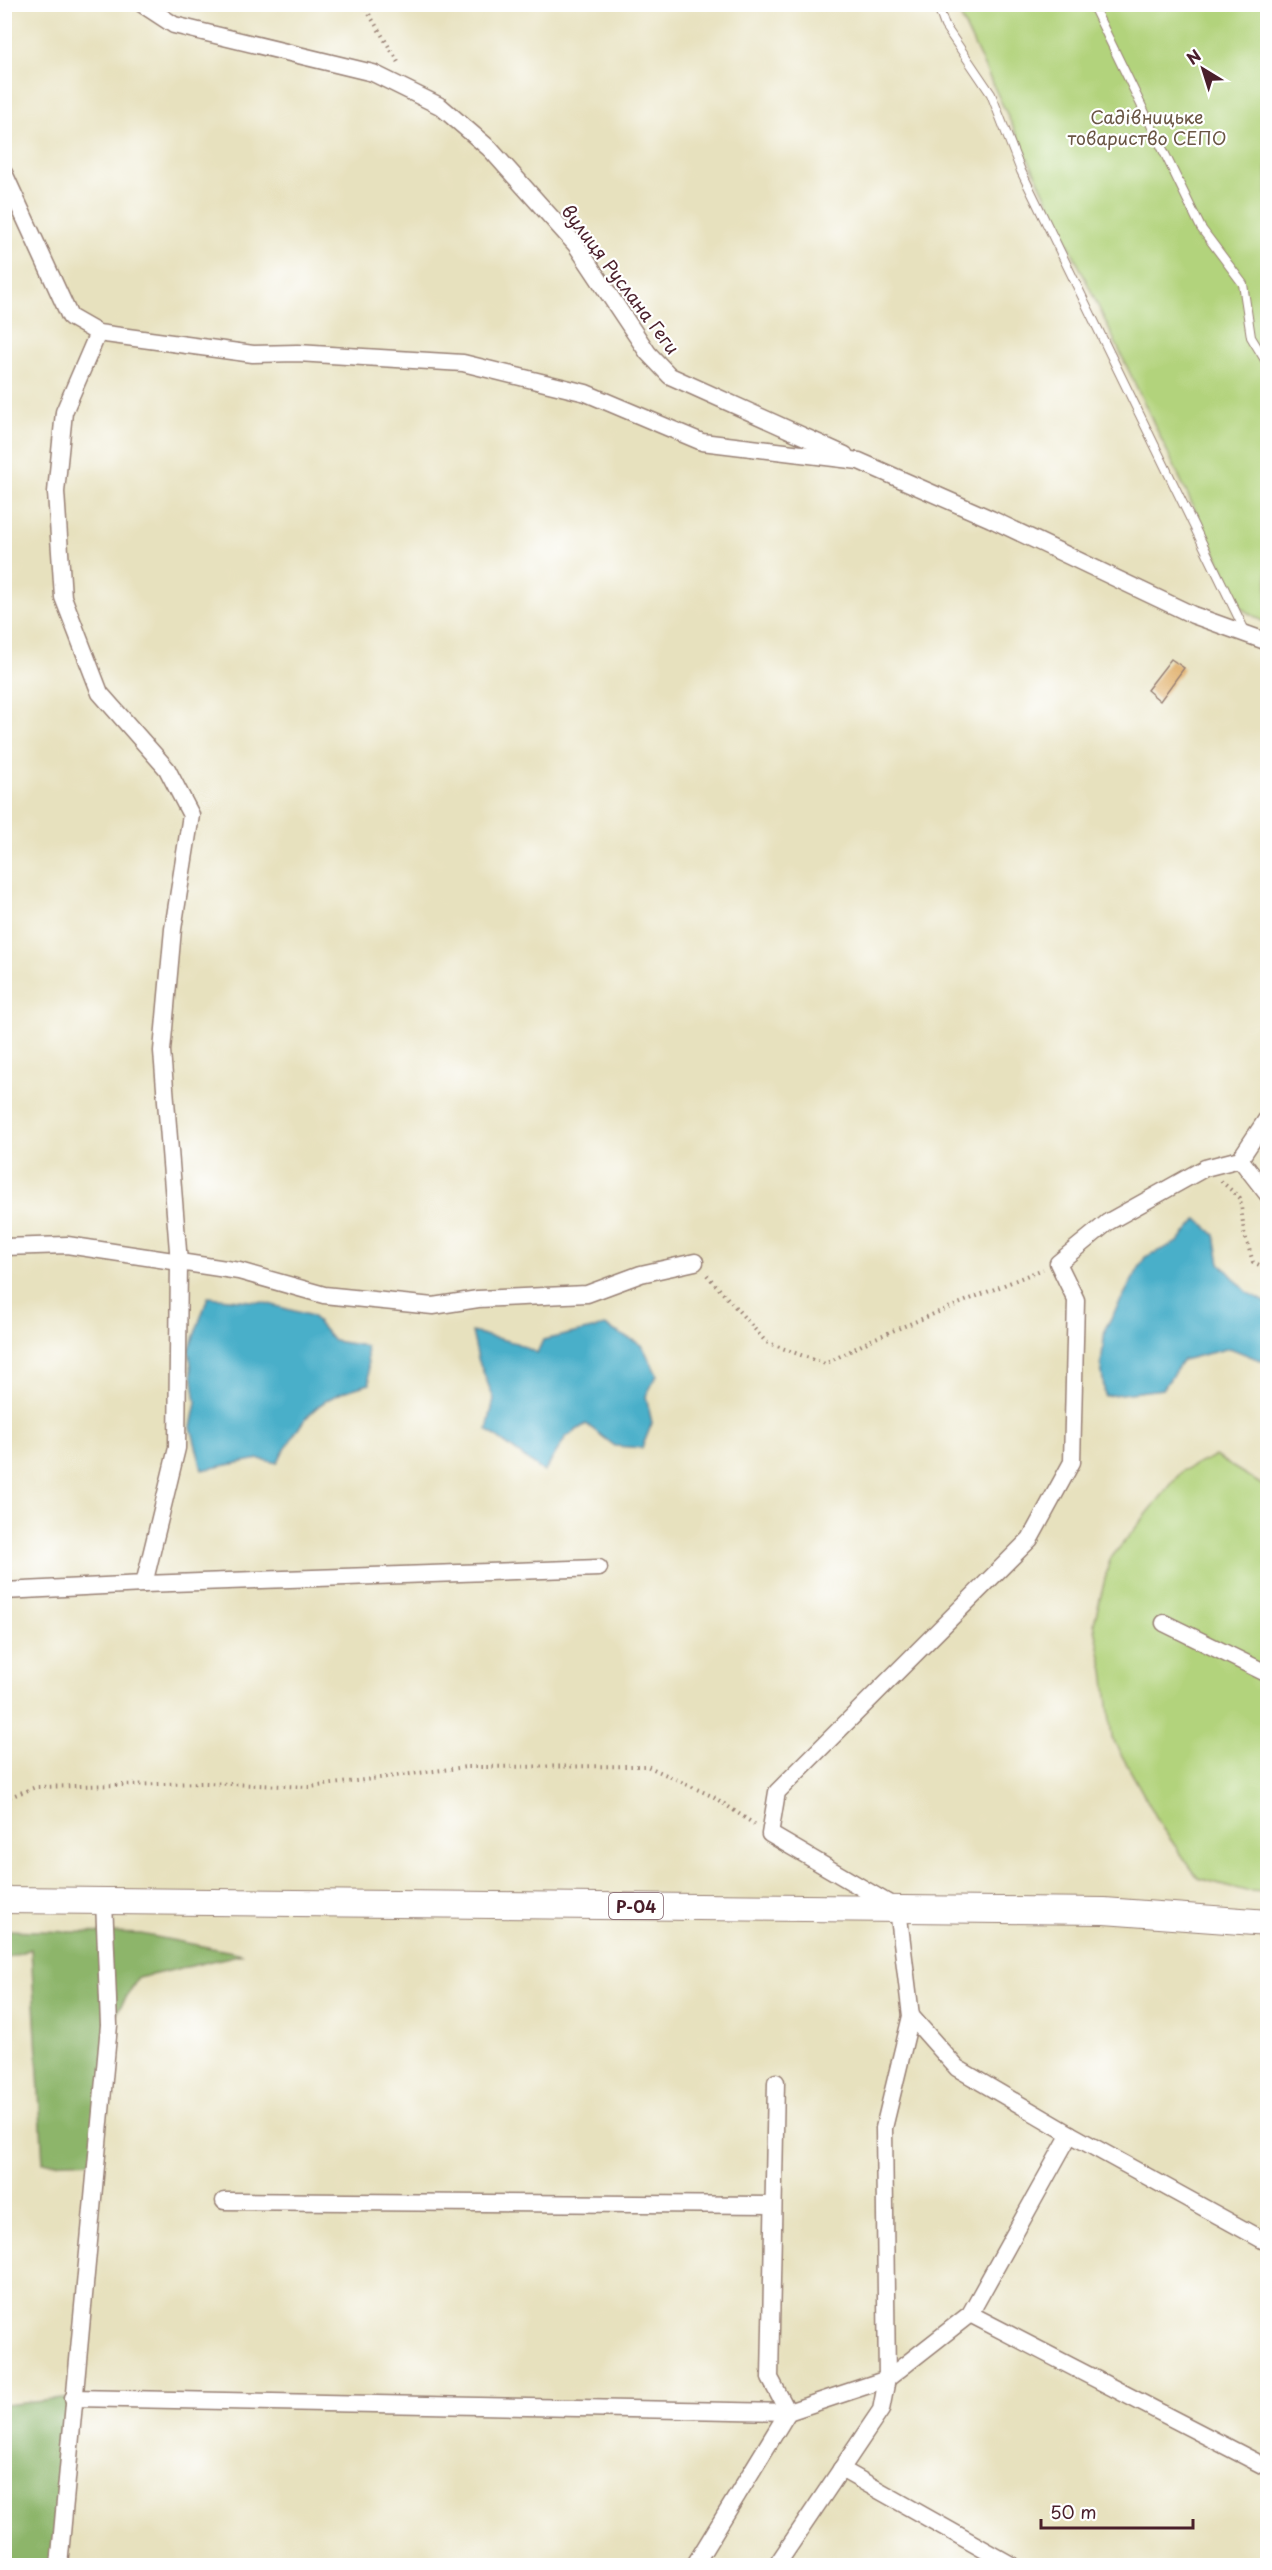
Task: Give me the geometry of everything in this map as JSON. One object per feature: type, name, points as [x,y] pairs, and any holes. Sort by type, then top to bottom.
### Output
[{"type":"main road","name":"Р-04","points":[[4,1900],[1104,1911],[1268,1923]]},
{"type":"street","name":"вулиця Руслана Геги","points":[[142,4],[174,25],[373,73],[440,106],[490,149],[576,245],[648,353],[670,375],[991,519],[1193,615],[1268,642]]},
{"type":"street","points":[[4,173],[70,317],[98,333],[253,354],[297,353],[463,363],[586,393],[702,442],[859,461]]},
{"type":"street","points":[[98,333],[64,412],[56,492],[63,597],[100,693],[167,769],[191,815],[173,929],[162,1051],[179,1263],[177,1448],[144,1584]]},
{"type":"street","points":[[777,2565],[881,2410],[887,2379],[884,2128],[911,2016],[898,1909],[770,1834],[777,1791],[1030,1539],[1072,1462],[1076,1300],[1058,1263],[1108,1222],[1205,1168],[1240,1158],[1268,1117]]},
{"type":"street","points":[[1240,1158],[1268,1195]]},
{"type":"street","points":[[4,1247],[67,1245],[239,1271],[324,1295],[434,1306],[478,1299],[587,1294],[641,1274],[695,1262]]},
{"type":"street","points":[[4,1591],[599,1568]]},
{"type":"street","points":[[1164,1623],[1268,1674]]},
{"type":"street","points":[[59,2565],[109,2025],[104,1901]]},
{"type":"street","points":[[911,2016],[957,2067],[1071,2134],[1268,2243]]},
{"type":"street","points":[[776,2082],[770,2378],[788,2412]]},
{"type":"street","points":[[74,2398],[788,2412],[887,2379],[970,2313],[1071,2134]]},
{"type":"street","points":[[224,2201],[773,2205]]},
{"type":"street","points":[[970,2313],[1268,2468]]},
{"type":"street","points":[[694,2565],[788,2412]]},
{"type":"street","points":[[841,2469],[1013,2565]]},
{"type":"lane","points":[[937,4],[945,26],[991,94],[1021,171],[1246,633]]},
{"type":"lane","points":[[1092,4],[1201,228],[1243,284],[1251,337],[1268,365]]},
{"type":"lane","points":[[1262,4],[1268,15]]},
{"type":"path","points":[[363,4],[395,60],[403,68]]},
{"type":"path","points":[[1205,1168],[1240,1198],[1244,1232],[1253,1262],[1268,1269]]},
{"type":"path","points":[[695,1262],[766,1342],[825,1364],[873,1339],[1058,1263]]},
{"type":"path","points":[[4,1799],[36,1787],[205,1782],[309,1787],[466,1767],[647,1766],[714,1797],[770,1834]]},
{"type":"green space","name":"Садівницьке товариство СЕПО","points":[[955,5],[1267,5],[1267,624],[1242,609]]},
{"type":"green space","points":[[1215,1456],[1267,1488],[1267,1892],[1246,1891],[1198,1878],[1163,1829],[1112,1738],[1104,1671],[1094,1623],[1110,1559],[1182,1471]]},
{"type":"green space","points":[[5,1930],[141,1934],[243,1954],[138,1978],[109,2025],[96,2161],[43,2163],[31,1949],[5,1958]]},
{"type":"green space","points":[[73,2398],[59,2565],[5,2565],[4,2405]]},
{"type":"water","points":[[1197,1219],[1215,1235],[1220,1263],[1247,1292],[1267,1303],[1267,1363],[1230,1348],[1183,1360],[1163,1389],[1105,1396],[1101,1366],[1105,1329],[1145,1257],[1178,1242]]},
{"type":"water","points":[[208,1297],[262,1302],[312,1316],[334,1341],[366,1346],[370,1384],[336,1395],[313,1410],[304,1420],[277,1463],[259,1459],[202,1470],[191,1427],[196,1403],[189,1350]]},
{"type":"water","points":[[605,1326],[642,1345],[657,1375],[646,1396],[652,1423],[642,1448],[615,1446],[586,1424],[566,1437],[544,1472],[487,1430],[494,1399],[478,1359],[472,1332],[516,1343],[537,1353],[543,1340]]},
{"type":"building","points":[[1171,659],[1184,668],[1160,701],[1147,690]]}]
